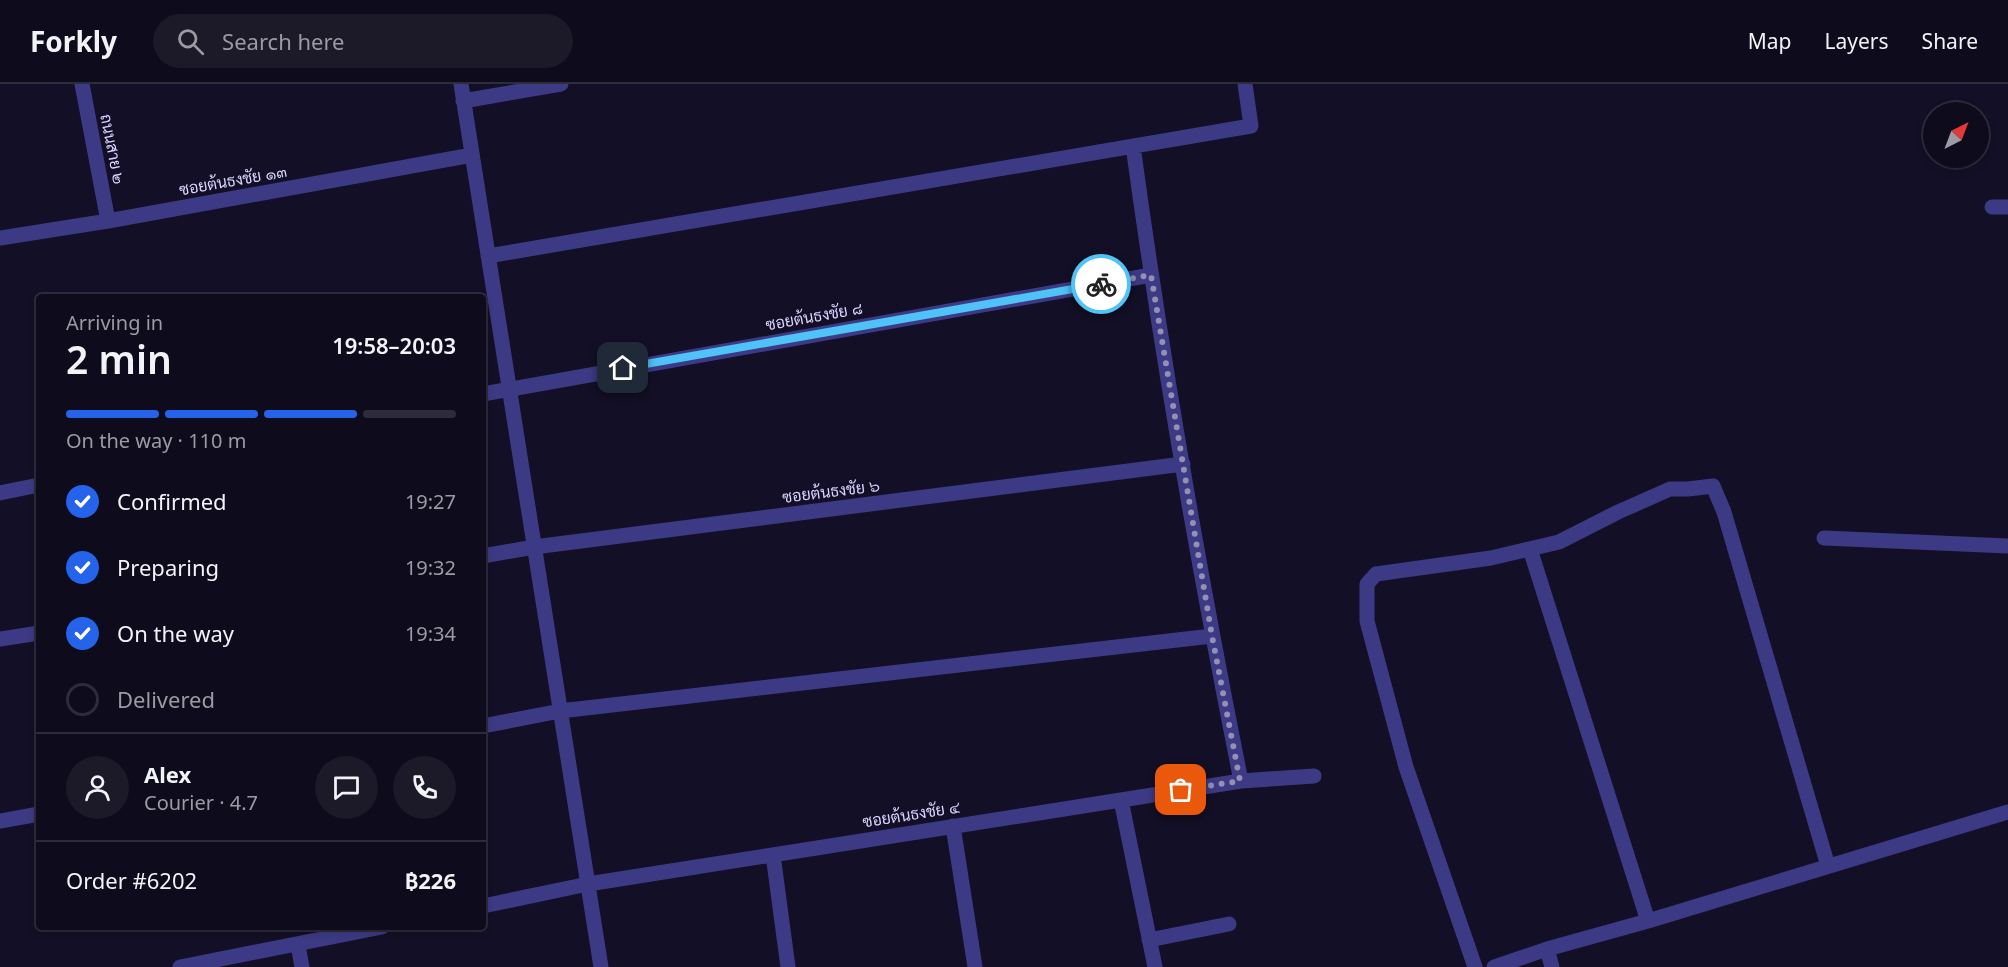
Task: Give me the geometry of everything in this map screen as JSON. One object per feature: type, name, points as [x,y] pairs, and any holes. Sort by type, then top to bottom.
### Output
[{"type":"street","name":"ถนนสาย ๒","points":[[82,84],[108,221]]},
{"type":"street","points":[[461,84],[601,967]]},
{"type":"street","points":[[463,101],[561,84]]},
{"type":"street","points":[[488,256],[1251,126],[1245,84]]},
{"type":"street","points":[[1133,146],[1151,275],[1212,636],[1240,781]]},
{"type":"street","name":"ซอยต้นธงชัย ๑๓","points":[[0,238],[108,221],[472,155]]},
{"type":"street","points":[[1992,207],[2008,207]]},
{"type":"street","name":"ซอยต้นธงชัย ๘","points":[[486,393],[1151,275]]},
{"type":"street","name":"ซอยต้นธงชัย ๖","points":[[486,555],[534,547],[1183,464]]},
{"type":"street","points":[[0,493],[36,486]]},
{"type":"street","points":[[1475,967],[1406,767],[1367,621],[1367,584],[1377,574],[1491,558],[1559,542],[1670,489],[1713,486],[1724,512],[1828,866]]},
{"type":"street","points":[[1824,538],[2008,546]]},
{"type":"street","points":[[1530,549],[1648,921]]},
{"type":"street","points":[[0,639],[36,633]]},
{"type":"street","points":[[486,725],[560,711],[1212,636]]},
{"type":"street","name":"ซอยต้นธงชัย ๔","points":[[486,905],[588,884],[1240,781],[1314,776]]},
{"type":"street","points":[[1121,800],[1155,967]]},
{"type":"street","points":[[1494,967],[1547,949],[1648,921],[2008,812]]},
{"type":"street","points":[[0,821],[36,815]]},
{"type":"street","points":[[953,826],[975,967]]},
{"type":"street","points":[[773,855],[788,967]]},
{"type":"street","points":[[1149,940],[1228,924]]},
{"type":"street","points":[[180,967],[368,930]]},
{"type":"street","points":[[298,945],[302,967]]},
{"type":"street","points":[[1547,949],[1552,967]]},
{"type":"way so far","points":[[1101,284],[1151,275],[1212,636],[1240,781],[1181,790]]},
{"type":"route","points":[[623,368],[1101,284]]}]
